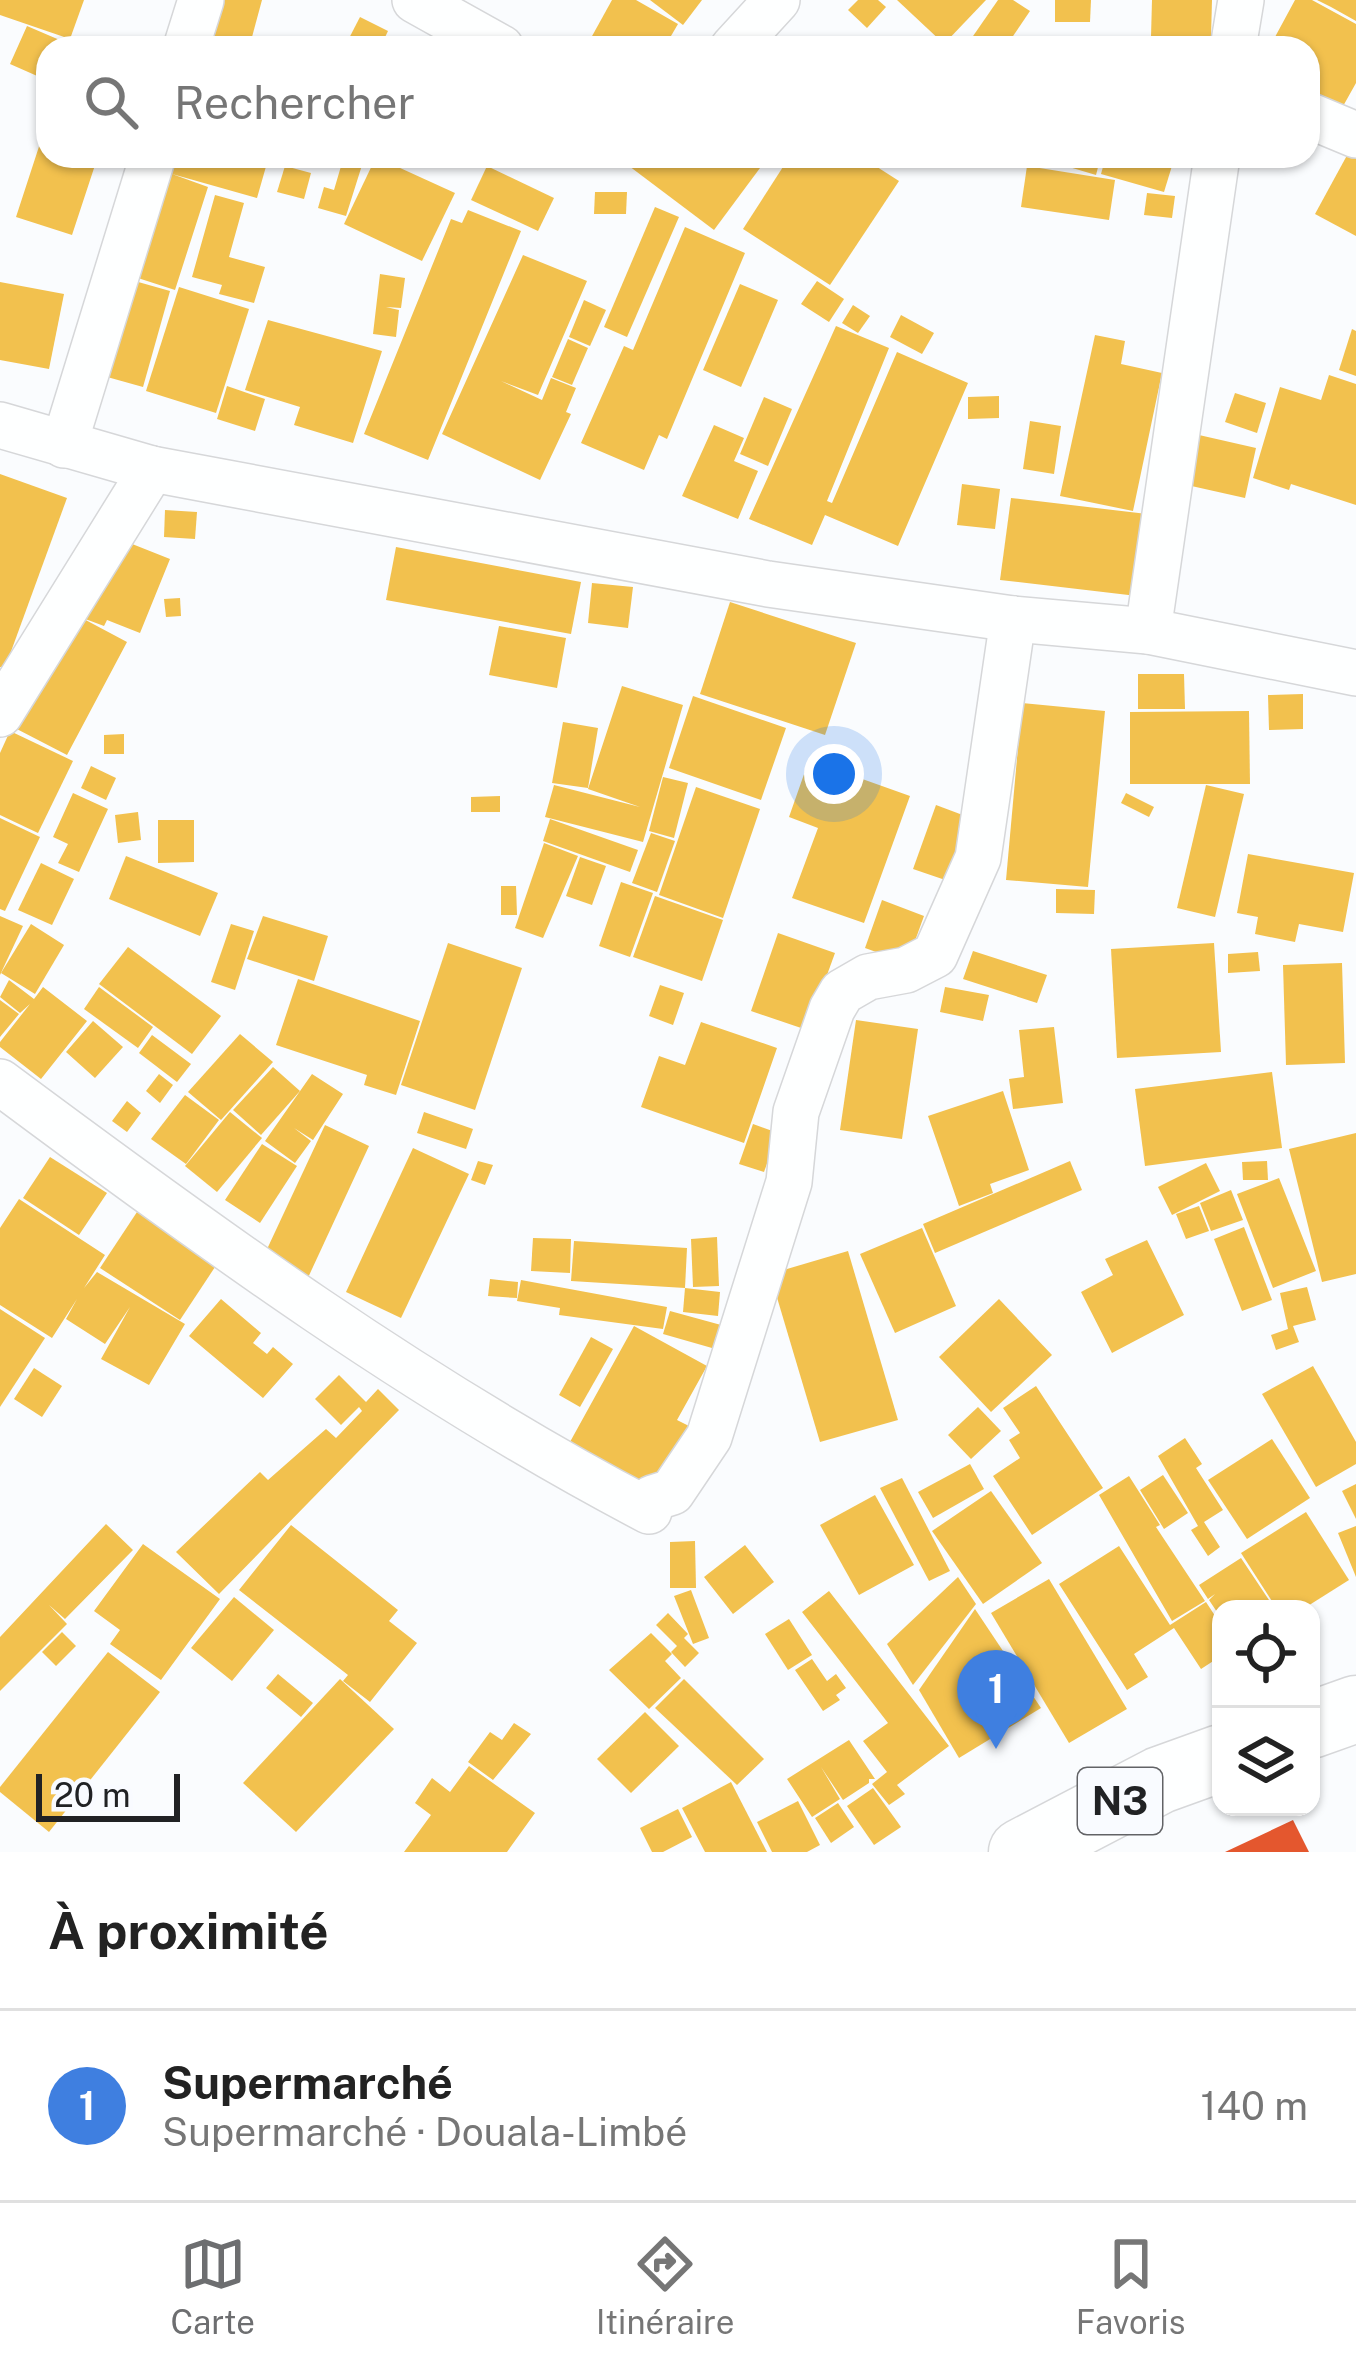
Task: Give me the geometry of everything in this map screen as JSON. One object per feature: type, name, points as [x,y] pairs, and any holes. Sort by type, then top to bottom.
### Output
[{"type":"highway","points":[[1320,1722],[1356,1708]]},
{"type":"highway","name":"N3","points":[[1022,1852],[1160,1780],[1212,1761]]},
{"type":"street","points":[[190,36],[201,0]]},
{"type":"street","points":[[415,0],[480,36]]},
{"type":"street","points":[[744,36],[778,0]]},
{"type":"street","points":[[1235,36],[1240,0]]},
{"type":"street","points":[[1320,120],[1356,135]]},
{"type":"street","points":[[64,445],[149,168]]},
{"type":"street","points":[[1148,631],[1215,168]]},
{"type":"street","points":[[0,425],[152,469],[768,584],[1012,619],[1148,631],[1356,673]]},
{"type":"street","points":[[0,714],[152,469]]},
{"type":"street","points":[[0,1082],[242,1261],[543,1455],[649,1511],[653,1498],[672,1492],[710,1437],[790,1182],[796,1112],[832,1009],[842,992],[868,977],[906,970],[935,955],[978,858],[1012,619]]},
{"type":"building: Logements","points":[[0,0],[84,0],[71,36],[0,15]]},
{"type":"building: Logements","points":[[186,0],[262,0],[252,36],[189,36]]},
{"type":"building: Logements","points":[[612,0],[636,0],[678,24],[671,36],[592,36]]},
{"type":"building: Logements","points":[[650,0],[702,0],[683,25]]},
{"type":"building: Logements","points":[[858,0],[878,0],[886,7],[867,28],[848,10]]},
{"type":"building: Logements","points":[[897,0],[986,0],[952,36],[935,36]]},
{"type":"building: Logements","points":[[998,0],[1013,0],[1030,11],[1013,36],[973,36]]},
{"type":"building: Logements","points":[[1055,0],[1091,0],[1090,22],[1055,22]]},
{"type":"building: Logements","points":[[1152,0],[1212,0],[1211,36],[1151,36]]},
{"type":"building: Logements","points":[[1295,0],[1312,0],[1356,24],[1356,83],[1342,108],[1320,96],[1320,36],[1276,36]]},
{"type":"building: Logements","points":[[1317,0],[1356,0],[1356,21],[1331,7]]},
{"type":"building: Logements","points":[[360,17],[388,31],[386,36],[350,36]]},
{"type":"building: Logements","points":[[27,26],[50,36],[36,36],[36,75],[10,64]]},
{"type":"building: Logements","points":[[1351,148],[1356,150],[1356,236],[1315,214]]},
{"type":"building: Logements","points":[[36,156],[36,168],[94,168],[72,235],[16,217]]},
{"type":"building: Logements","points":[[141,168],[266,168],[257,198],[172,174],[208,187],[175,290],[110,269]]},
{"type":"building: Logements","points":[[284,168],[311,173],[304,199],[277,192]]},
{"type":"building: Logements","points":[[340,168],[361,168],[346,216],[318,208],[324,187],[334,190]]},
{"type":"building: Logements","points":[[371,168],[400,168],[455,193],[422,261],[344,224]]},
{"type":"building: Logements","points":[[486,168],[554,198],[538,231],[471,200]]},
{"type":"building: Logements","points":[[632,168],[760,168],[714,230]]},
{"type":"building: Logements","points":[[782,168],[879,168],[899,181],[830,285],[743,229]]},
{"type":"building: Logements","points":[[1027,168],[1115,180],[1109,220],[1021,207]]},
{"type":"building: Logements","points":[[1103,168],[1171,168],[1164,192],[1101,174]]},
{"type":"building: Logements","points":[[595,192],[627,192],[626,214],[594,214]]},
{"type":"building: Logements","points":[[1147,193],[1175,196],[1172,218],[1144,215]]},
{"type":"building: Logements","points":[[215,195],[244,203],[229,257],[265,267],[254,303],[219,294],[222,285],[192,277]]},
{"type":"building: Logements","points":[[655,207],[679,217],[627,337],[604,327]]},
{"type":"building: Logements","points":[[468,210],[521,231],[428,460],[364,434],[451,219],[462,223]]},
{"type":"building: Logements","points":[[685,227],[745,253],[667,439],[659,435],[644,470],[581,443],[624,346],[633,350]]},
{"type":"building: Logements","points":[[523,255],[587,281],[538,395],[501,381],[542,400],[551,378],[576,388],[566,412],[571,414],[540,480],[442,434]]},
{"type":"building: Logements","points":[[103,272],[170,291],[143,387],[75,368]]},
{"type":"building: Logements","points":[[380,274],[405,278],[401,308],[386,307],[399,310],[396,337],[373,334]]},
{"type":"building: Logements","points":[[817,281],[844,299],[829,322],[801,304]]},
{"type":"building: Logements","points":[[0,282],[64,294],[49,369],[0,360]]},
{"type":"building: Logements","points":[[740,284],[778,300],[741,387],[703,370]]},
{"type":"building: Logements","points":[[179,287],[249,309],[216,413],[146,391]]},
{"type":"building: Logements","points":[[584,300],[606,310],[590,346],[569,337]]},
{"type":"building: Logements","points":[[853,305],[870,316],[858,333],[842,323]]},
{"type":"building: Logements","points":[[901,315],[934,333],[922,354],[890,337]]},
{"type":"building: Logements","points":[[268,320],[382,351],[353,443],[294,425],[300,407],[245,390]]},
{"type":"building: Logements","points":[[836,326],[889,348],[827,501],[832,503],[897,352],[968,383],[898,546],[825,515],[812,545],[749,519]]},
{"type":"building: Logements","points":[[1352,329],[1356,331],[1356,376],[1339,370]]},
{"type":"building: Logements","points":[[1095,335],[1125,341],[1121,364],[1162,373],[1133,511],[1060,496]]},
{"type":"building: Logements","points":[[568,339],[588,348],[572,385],[552,377]]},
{"type":"building: Logements","points":[[1329,375],[1356,384],[1356,505],[1291,484],[1289,490],[1253,478],[1280,387],[1321,400]]},
{"type":"building: Logements","points":[[227,386],[265,399],[255,431],[217,419]]},
{"type":"building: Logements","points":[[1235,393],[1266,403],[1257,433],[1225,422]]},
{"type":"building: Logements","points":[[999,396],[999,418],[968,419],[968,397]]},
{"type":"building: Logements","points":[[764,397],[792,409],[768,466],[740,454]]},
{"type":"building: Logements","points":[[1030,421],[1061,426],[1054,474],[1023,469]]},
{"type":"building: Logements","points":[[714,425],[744,438],[734,461],[758,471],[738,519],[682,496]]},
{"type":"building: Logements","points":[[1199,435],[1256,448],[1245,498],[1187,485]]},
{"type":"building: Logements","points":[[0,474],[67,498],[5,668],[0,667]]},
{"type":"building: Logements","points":[[962,484],[1000,489],[995,529],[957,525]]},
{"type":"building: Logements","points":[[1011,498],[1147,514],[1137,596],[1000,580]]},
{"type":"building: Logements","points":[[165,510],[197,512],[195,539],[164,537]]},
{"type":"building: Logements","points":[[107,534],[170,559],[140,633],[107,620],[104,626],[80,617],[127,642],[67,755],[11,726]]},
{"type":"building: Logements","points":[[396,547],[581,582],[571,634],[386,600]]},
{"type":"building: Logements","points":[[592,583],[633,587],[628,628],[588,623]]},
{"type":"building: Logements","points":[[180,598],[181,616],[166,617],[164,599]]},
{"type":"building: Logements","points":[[730,602],[856,643],[825,735],[700,694]]},
{"type":"building: Logements","points":[[499,626],[566,638],[557,688],[489,675]]},
{"type":"building: Logements","points":[[1138,674],[1184,674],[1185,709],[1138,709]]},
{"type":"building: Logements","points":[[622,686],[683,705],[643,842],[545,817],[554,785],[640,807],[588,789]]},
{"type":"building: Logements","points":[[1303,694],[1303,729],[1269,730],[1268,695]]},
{"type":"building: Logements","points":[[693,696],[786,728],[761,800],[669,768]]},
{"type":"building: Logements","points":[[1022,703],[1105,711],[1088,887],[1006,880]]},
{"type":"building: Logements","points":[[1249,711],[1250,784],[1130,784],[1130,712]]},
{"type":"building: Logements","points":[[563,722],[598,728],[588,788],[552,783]]},
{"type":"building: Logements","points":[[10,731],[73,761],[38,833],[0,815],[0,753]]},
{"type":"building: Logements","points":[[124,734],[124,754],[104,754],[104,735]]},
{"type":"building: Logements","points":[[809,760],[910,796],[864,923],[792,898],[818,828],[789,817]]},
{"type":"building: Logements","points":[[91,766],[116,778],[106,800],[81,788]]},
{"type":"building: Logements","points":[[663,777],[688,783],[674,838],[649,831]]},
{"type":"building: Logements","points":[[1206,785],[1244,794],[1215,917],[1177,908]]},
{"type":"building: Logements","points":[[696,787],[760,809],[723,918],[659,895]]},
{"type":"building: Logements","points":[[73,793],[108,809],[79,872],[58,863],[68,844],[53,837]]},
{"type":"building: Logements","points":[[1126,793],[1154,807],[1149,817],[1121,803]]},
{"type":"building: Logements","points":[[500,796],[500,812],[471,812],[471,797]]},
{"type":"building: Logements","points":[[936,805],[976,820],[954,883],[913,869]]},
{"type":"building: Logements","points":[[138,812],[141,840],[118,843],[115,815]]},
{"type":"building: Logements","points":[[0,818],[40,837],[5,911],[0,909]]},
{"type":"building: Logements","points":[[550,819],[638,850],[630,872],[543,841]]},
{"type":"building: Logements","points":[[158,820],[194,820],[194,862],[158,863]]},
{"type":"building: Logements","points":[[651,833],[675,841],[657,892],[632,883]]},
{"type":"building: Logements","points":[[544,843],[578,856],[543,938],[515,928]]},
{"type":"building: Logements","points":[[1248,854],[1354,873],[1343,932],[1299,924],[1295,942],[1255,934],[1258,917],[1237,913]]},
{"type":"building: Logements","points":[[126,856],[218,893],[200,936],[109,899]]},
{"type":"building: Logements","points":[[580,857],[606,866],[592,905],[566,896]]},
{"type":"building: Logements","points":[[41,863],[74,879],[52,925],[18,910]]},
{"type":"building: Logements","points":[[621,882],[653,893],[630,957],[599,946]]},
{"type":"building: Logements","points":[[501,886],[516,886],[517,915],[501,915]]},
{"type":"building: Logements","points":[[1056,889],[1095,890],[1094,914],[1056,913]]},
{"type":"building: Logements","points":[[655,896],[723,920],[702,981],[633,957]]},
{"type":"building: Logements","points":[[882,900],[924,916],[907,963],[865,948]]},
{"type":"building: Logements","points":[[0,916],[23,926],[0,975]]},
{"type":"building: Logements","points":[[263,916],[328,936],[314,981],[247,959]]},
{"type":"building: Logements","points":[[31,924],[64,945],[35,994],[1,973]]},
{"type":"building: Logements","points":[[231,924],[254,931],[235,990],[211,982]]},
{"type":"building: Logements","points":[[778,933],[835,953],[807,1030],[751,1011]]},
{"type":"building: Logements","points":[[448,943],[522,968],[475,1110],[401,1085]]},
{"type":"building: Logements","points":[[1214,943],[1221,1052],[1117,1058],[1111,949]]},
{"type":"building: Logements","points":[[128,947],[221,1016],[192,1054],[99,984]]},
{"type":"building: Logements","points":[[973,951],[1047,975],[1037,1003],[963,979]]},
{"type":"building: Logements","points":[[1258,952],[1260,971],[1228,973],[1228,954]]},
{"type":"building: Logements","points":[[1342,963],[1345,1063],[1286,1065],[1283,965]]},
{"type":"building: Logements","points":[[298,979],[420,1021],[396,1095],[364,1085],[367,1075],[276,1045]]},
{"type":"building: Logements","points":[[9,980],[34,999],[43,987],[87,1021],[41,1079],[0,1047],[30,1004],[20,1013],[0,997]]},
{"type":"building: Logements","points":[[660,985],[684,993],[673,1025],[649,1016]]},
{"type":"building: Logements","points":[[99,987],[153,1027],[138,1048],[84,1009]]},
{"type":"building: Logements","points":[[945,987],[989,995],[983,1021],[940,1012]]},
{"type":"building: Logements","points":[[0,1000],[19,1014],[0,1037]]},
{"type":"building: Logements","points":[[856,1020],[918,1029],[902,1139],[840,1130]]},
{"type":"building: Logements","points":[[93,1021],[123,1047],[95,1078],[66,1052]]},
{"type":"building: Logements","points":[[701,1022],[777,1048],[744,1143],[641,1107],[659,1056],[685,1065]]},
{"type":"building: Logements","points":[[1054,1027],[1063,1103],[1013,1109],[1009,1079],[1024,1077],[1019,1030]]},
{"type":"building: Logements","points":[[240,1034],[273,1062],[221,1120],[188,1092]]},
{"type":"building: Logements","points":[[152,1035],[191,1064],[177,1082],[139,1053]]},
{"type":"building: Logements","points":[[273,1067],[300,1091],[261,1135],[233,1110]]},
{"type":"building: Logements","points":[[1272,1072],[1282,1148],[1145,1166],[1135,1089]]},
{"type":"building: Logements","points":[[159,1074],[173,1085],[160,1103],[146,1091]]},
{"type":"building: Logements","points":[[312,1074],[343,1094],[313,1140],[294,1128],[311,1141],[295,1163],[265,1141]]},
{"type":"building: Logements","points":[[1003,1091],[1029,1170],[990,1184],[993,1193],[959,1206],[928,1116]]},
{"type":"building: Logements","points":[[185,1095],[219,1120],[186,1164],[151,1139]]},
{"type":"building: Logements","points":[[127,1101],[141,1113],[127,1132],[112,1121]]},
{"type":"building: Logements","points":[[230,1112],[262,1138],[217,1192],[185,1166]]},
{"type":"building: Logements","points":[[424,1112],[473,1129],[466,1149],[417,1133]]},
{"type":"building: Logements","points":[[753,1124],[778,1133],[764,1172],[739,1164]]},
{"type":"building: Logements","points":[[325,1125],[369,1146],[306,1282],[261,1262]]},
{"type":"building: Logements","points":[[1356,1133],[1356,1274],[1322,1282],[1289,1149]]},
{"type":"building: Logements","points":[[262,1144],[297,1166],[260,1223],[225,1200]]},
{"type":"building: Logements","points":[[413,1148],[469,1174],[401,1318],[346,1292]]},
{"type":"building: Logements","points":[[50,1157],[107,1193],[79,1235],[23,1198]]},
{"type":"building: Logements","points":[[478,1161],[493,1165],[485,1185],[471,1180]]},
{"type":"building: Logements","points":[[1070,1161],[1082,1190],[935,1253],[923,1224]]},
{"type":"building: Logements","points":[[1267,1161],[1268,1180],[1243,1180],[1242,1162]]},
{"type":"building: Logements","points":[[1206,1163],[1220,1191],[1172,1215],[1158,1187]]},
{"type":"building: Logements","points":[[1279,1178],[1316,1271],[1273,1288],[1237,1194]]},
{"type":"building: Logements","points":[[1231,1190],[1243,1220],[1211,1231],[1200,1203]]},
{"type":"building: Logements","points":[[19,1199],[105,1255],[84,1288],[97,1272],[185,1324],[149,1385],[101,1359],[130,1307],[105,1344],[66,1319],[77,1299],[52,1338],[0,1305],[0,1228]]},
{"type":"building: Logements","points":[[1199,1206],[1209,1231],[1186,1239],[1176,1214]]},
{"type":"building: Logements","points":[[137,1212],[217,1264],[180,1320],[100,1268]]},
{"type":"building: Logements","points":[[1244,1227],[1272,1300],[1242,1311],[1214,1239]]},
{"type":"building: Logements","points":[[922,1228],[956,1306],[895,1333],[860,1254]]},
{"type":"building: Logements","points":[[717,1237],[719,1286],[693,1287],[691,1239]]},
{"type":"building: Logements","points":[[533,1238],[571,1239],[570,1273],[531,1271]]},
{"type":"building: Logements","points":[[1147,1240],[1184,1315],[1112,1353],[1081,1292],[1113,1275],[1105,1259]]},
{"type":"building: Logements","points":[[574,1241],[687,1248],[685,1288],[571,1281]]},
{"type":"building: Logements","points":[[848,1251],[898,1420],[820,1442],[770,1274]]},
{"type":"building: Logements","points":[[490,1279],[518,1282],[517,1298],[488,1296]]},
{"type":"building: Logements","points":[[521,1280],[667,1307],[663,1329],[559,1315],[560,1308],[517,1301]]},
{"type":"building: Logements","points":[[1307,1287],[1316,1320],[1293,1326],[1299,1342],[1276,1350],[1271,1335],[1288,1329],[1280,1293]]},
{"type":"building: Logements","points":[[685,1288],[720,1292],[718,1316],[683,1312]]},
{"type":"building: Logements","points":[[221,1299],[261,1333],[253,1343],[267,1354],[273,1347],[293,1364],[263,1398],[189,1336]]},
{"type":"building: Logements","points":[[999,1299],[1052,1355],[991,1412],[939,1357]]},
{"type":"building: Logements","points":[[0,1309],[45,1338],[0,1407]]},
{"type":"building: Logements","points":[[670,1311],[732,1328],[726,1352],[663,1334]]},
{"type":"building: Logements","points":[[634,1326],[707,1366],[677,1420],[689,1426],[650,1498],[565,1451]]},
{"type":"building: Logements","points":[[591,1337],[613,1349],[580,1407],[559,1395]]},
{"type":"building: Logements","points":[[1313,1366],[1356,1442],[1356,1464],[1316,1487],[1262,1394]]},
{"type":"building: Logements","points":[[34,1368],[62,1386],[42,1417],[14,1399]]},
{"type":"building: Logements","points":[[339,1375],[366,1402],[378,1389],[399,1410],[219,1594],[176,1552],[260,1472],[268,1480],[326,1429],[336,1438],[362,1411],[359,1407],[341,1425],[315,1399]]},
{"type":"building: Logements","points":[[1036,1386],[1103,1488],[1032,1535],[993,1476],[1020,1458],[1009,1440],[1020,1433],[1003,1408]]},
{"type":"building: Logements","points":[[978,1407],[1001,1431],[971,1459],[948,1435]]},
{"type":"building: Logements","points":[[1185,1438],[1202,1464],[1196,1468],[1223,1510],[1204,1522],[1220,1547],[1208,1556],[1191,1530],[1198,1526],[1158,1456]]},
{"type":"building: Logements","points":[[1272,1439],[1310,1498],[1247,1539],[1208,1480]]},
{"type":"building: Logements","points":[[970,1464],[984,1489],[933,1518],[918,1492]]},
{"type":"building: Logements","points":[[1163,1475],[1188,1513],[1164,1529],[1140,1490]]},
{"type":"building: Logements","points":[[1129,1476],[1205,1601],[1172,1621],[1099,1495]]},
{"type":"building: Logements","points":[[902,1478],[950,1571],[929,1581],[880,1488]]},
{"type":"building: Logements","points":[[1356,1484],[1356,1519],[1342,1491]]},
{"type":"building: Logements","points":[[991,1491],[1042,1563],[983,1604],[932,1531]]},
{"type":"building: Logements","points":[[875,1495],[914,1565],[859,1595],[820,1525]]},
{"type":"building: Logements","points":[[1306,1512],[1349,1580],[1317,1600],[1271,1600],[1241,1553]]},
{"type":"building: Logements","points":[[106,1524],[133,1550],[65,1619],[49,1605],[67,1624],[0,1691],[0,1637]]},
{"type":"building: Logements","points":[[291,1525],[398,1610],[389,1621],[417,1643],[370,1702],[343,1681],[348,1675],[239,1590]]},
{"type":"building: Logements","points":[[1356,1526],[1356,1577],[1338,1533]]},
{"type":"building: Logements","points":[[695,1541],[696,1588],[670,1588],[670,1542]]},
{"type":"building: Logements","points":[[143,1544],[220,1599],[161,1680],[110,1644],[120,1630],[94,1611]]},
{"type":"building: Logements","points":[[745,1545],[774,1582],[733,1614],[704,1577]]},
{"type":"building: Logements","points":[[1119,1546],[1170,1625],[1206,1602],[1212,1611],[1212,1662],[1201,1669],[1174,1628],[1134,1654],[1148,1677],[1127,1690],[1059,1584]]},
{"type":"building: Logements","points":[[1241,1558],[1269,1600],[1212,1600],[1212,1604],[1209,1600],[1215,1594],[1208,1599],[1199,1585]]},
{"type":"building: Logements","points":[[958,1577],[976,1604],[913,1685],[887,1644]]},
{"type":"building: Logements","points":[[1049,1579],[1127,1709],[1069,1743],[991,1613]]},
{"type":"building: Logements","points":[[691,1590],[709,1638],[693,1644],[674,1596]]},
{"type":"building: Logements","points":[[829,1591],[949,1746],[897,1785],[905,1794],[889,1805],[872,1784],[887,1772],[863,1741],[888,1723],[802,1612]]},
{"type":"building: Logements","points":[[234,1597],[274,1630],[232,1681],[191,1648]]},
{"type":"building: Logements","points":[[975,1609],[1041,1708],[959,1758],[919,1690]]},
{"type":"building: Logements","points":[[668,1613],[699,1653],[685,1667],[671,1652],[677,1646],[656,1625]]},
{"type":"building: Logements","points":[[789,1619],[812,1655],[788,1670],[765,1634]]},
{"type":"building: Logements","points":[[62,1632],[76,1646],[56,1666],[42,1652]]},
{"type":"building: Logements","points":[[651,1633],[672,1654],[665,1661],[681,1678],[649,1709],[609,1670]]},
{"type":"building: Logements","points":[[108,1652],[160,1692],[49,1832],[0,1792],[0,1787]]},
{"type":"building: Logements","points":[[812,1659],[827,1681],[836,1674],[846,1688],[836,1695],[840,1700],[823,1711],[795,1670]]},
{"type":"building: Logements","points":[[278,1674],[313,1703],[301,1717],[266,1688]]},
{"type":"building: Logements","points":[[340,1679],[394,1729],[296,1832],[243,1783]]},
{"type":"building: Logements","points":[[684,1679],[764,1759],[737,1785],[655,1708]]},
{"type":"building: Logements","points":[[645,1712],[679,1746],[631,1793],[597,1759]]},
{"type":"building: Logements","points":[[514,1723],[531,1734],[493,1780],[468,1762],[490,1732],[502,1740]]},
{"type":"building: Logements","points":[[849,1740],[875,1779],[843,1800],[821,1767],[840,1799],[812,1817],[787,1779]]},
{"type":"building: Logements","points":[[469,1766],[535,1813],[507,1852],[404,1852],[431,1815],[415,1803],[432,1778],[450,1792]]},
{"type":"building: Logements","points":[[731,1782],[767,1852],[705,1852],[682,1808]]},
{"type":"building: Logements","points":[[873,1788],[901,1827],[874,1845],[847,1806]]},
{"type":"building: Logements","points":[[798,1801],[820,1845],[807,1852],[772,1852],[757,1822]]},
{"type":"building: Logements","points":[[838,1803],[854,1827],[831,1843],[815,1818]]},
{"type":"building: Logements","points":[[678,1809],[692,1837],[663,1852],[652,1852],[640,1828]]},
{"type":"building: Commerces","points":[[1293,1820],[1309,1852],[1225,1852]]},
{"type":"place","name":"Supermarché","points":[[996,1749]]}]
